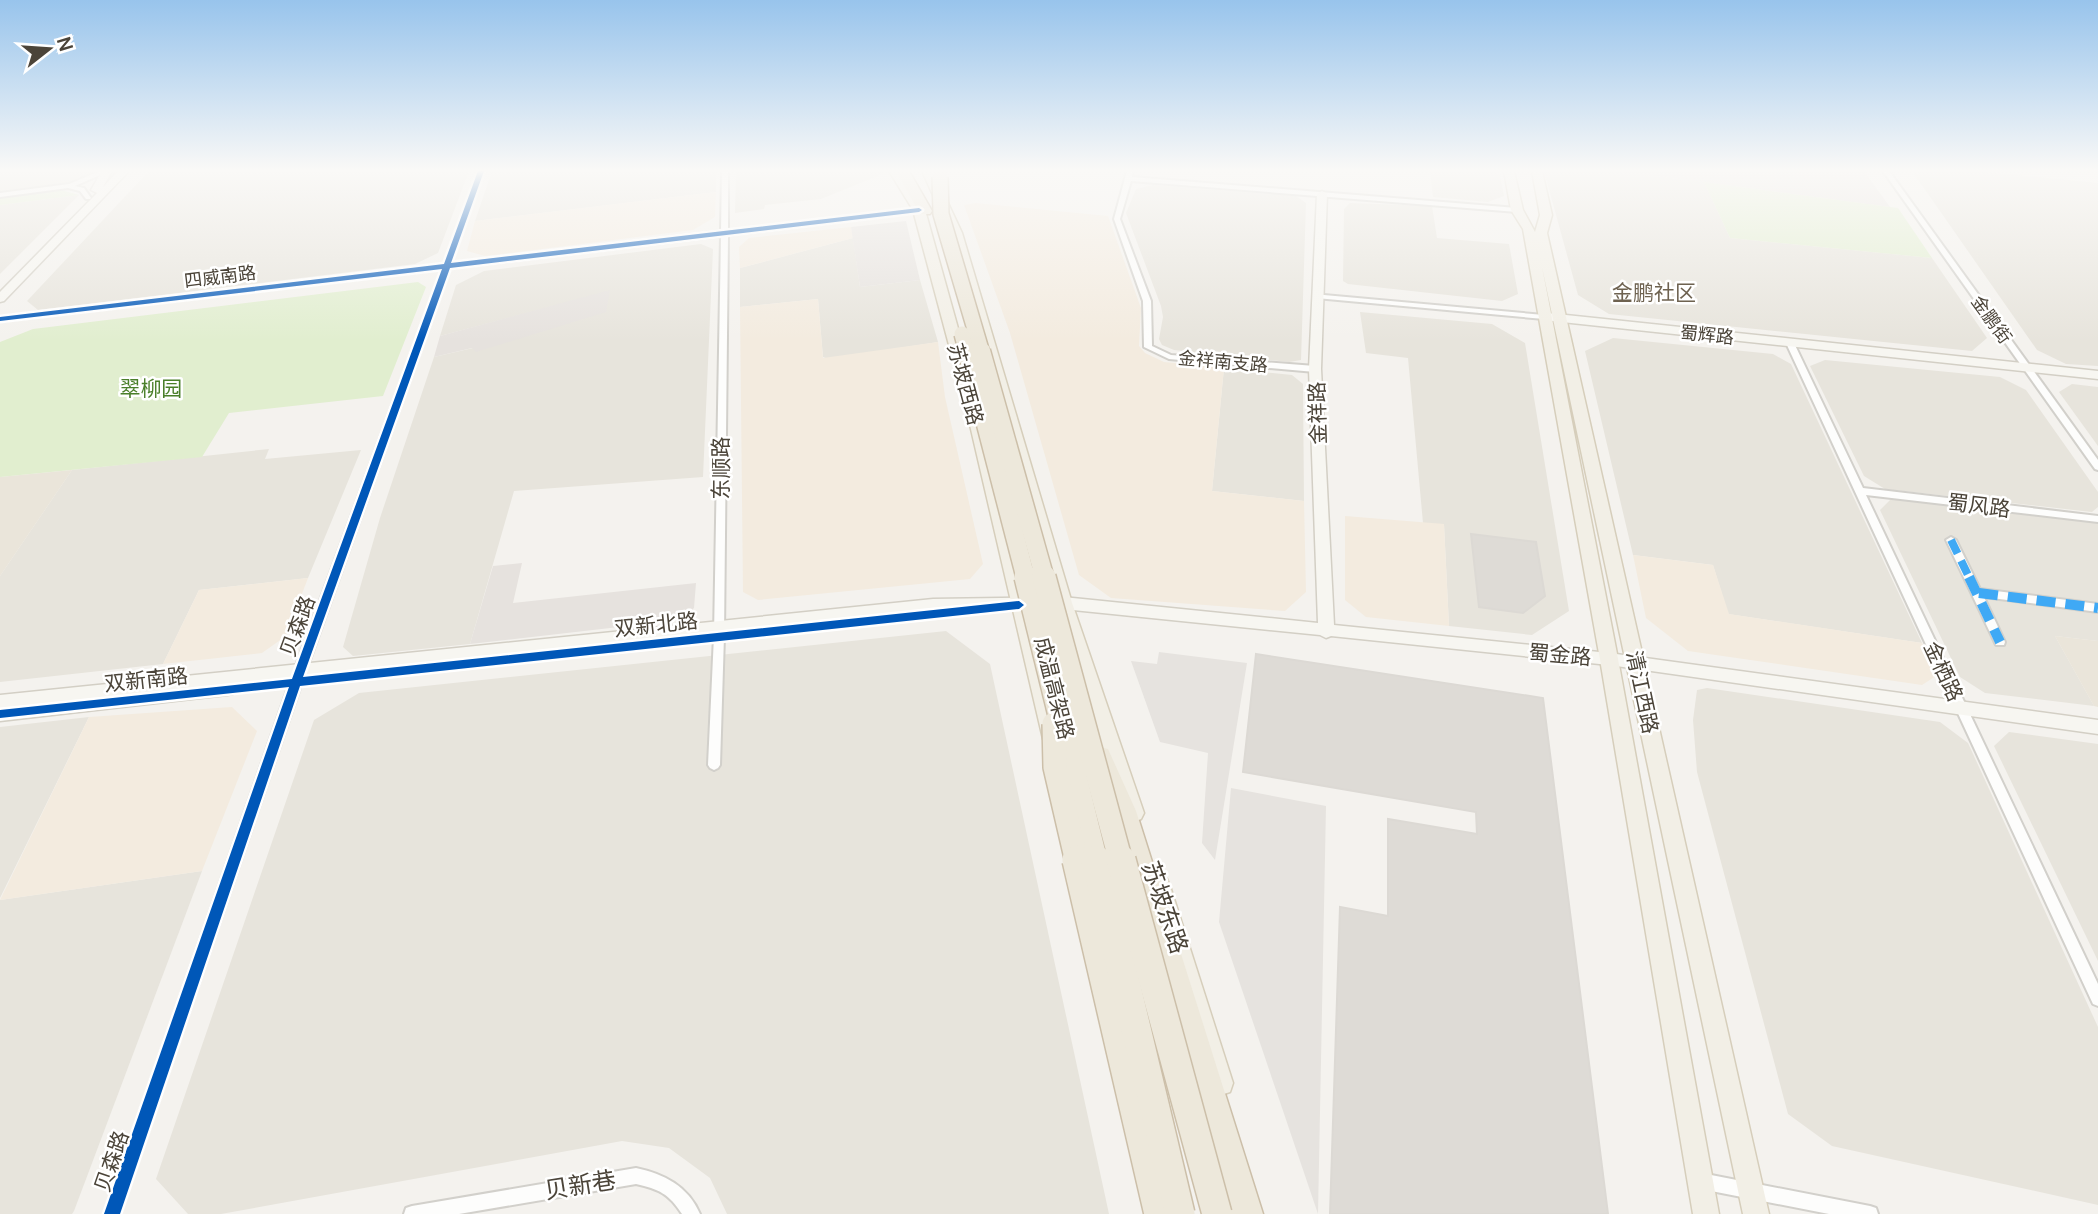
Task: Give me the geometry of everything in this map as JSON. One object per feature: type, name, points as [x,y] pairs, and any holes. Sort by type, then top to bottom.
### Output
[{"type":"highway","name":"成温高架路","points":[[931,228],[946,271],[1051,673],[1181,1214]]},
{"type":"highway","name":"成温高架路","points":[[945,228],[993,389],[1217,1214]]},
{"type":"highway","points":[[1051,673],[1055,767],[1159,1214]]},
{"type":"highway","points":[[1080,708],[1124,811],[1247,1214]]},
{"type":"main road","name":"苏坡西路","points":[[924,228],[968,389],[1019,605]]},
{"type":"main road","name":"苏坡西路","points":[[954,228],[1063,603]]},
{"type":"main road","name":"清江西路","points":[[1532,228],[1637,663],[1756,1214]]},
{"type":"main road","name":"清江西路","points":[[1553,318],[1609,659],[1706,1214]]},
{"type":"main road","name":"苏坡东路","points":[[1063,603],[1189,974],[1260,1214]]},
{"type":"main road","points":[[1019,605],[1169,1214]]},
{"type":"street","points":[[0,286],[61,228]]},
{"type":"street","points":[[0,299],[65,228]]},
{"type":"street","name":"贝森路","points":[[112,1214],[299,676],[459,228]]},
{"type":"street","name":"东顺路","points":[[714,765],[719,631],[722,228]]},
{"type":"street","name":"四威南路","points":[[0,318],[761,228]]},
{"type":"street","name":"金祥南支路","points":[[1120,228],[1147,301],[1148,346],[1169,357],[1315,369]]},
{"type":"street","name":"金祥路","points":[[1320,228],[1315,369],[1326,632]]},
{"type":"street","name":"金鹏街","points":[[1926,228],[2098,467]]},
{"type":"street","name":"蜀辉路","points":[[1316,296],[2098,375]]},
{"type":"street","name":"金栖路","points":[[1790,343],[2098,999]]},
{"type":"street","name":"蜀风路","points":[[1860,491],[2098,519]]},
{"type":"street","points":[[1951,540],[1979,593],[2000,642]]},
{"type":"street","points":[[1979,593],[2098,608]]},
{"type":"street","name":"蜀金路","points":[[1019,605],[1063,603],[1609,659],[2098,727]]},
{"type":"street","name":"双新北路","points":[[299,676],[719,631],[1019,605]]},
{"type":"street","points":[[0,702],[299,676]]},
{"type":"street","name":"双新南路","points":[[0,715],[299,676]]},
{"type":"street","name":"贝新巷","points":[[412,1214],[636,1175],[664,1181],[680,1196],[692,1214]]},
{"type":"street","points":[[1702,1181],[1870,1214]]},
{"type":"shaded area","points":[[0,228],[46,228],[0,274]]},
{"type":"shaded area","points":[[96,228],[448,228],[438,253],[415,264],[38,310],[27,301]]},
{"type":"shaded area","points":[[473,228],[697,228],[485,256],[467,251]]},
{"type":"shaded area","points":[[851,228],[853,238],[740,268],[739,247],[749,238]]},
{"type":"shaded area","points":[[851,228],[908,228],[920,280],[860,287]]},
{"type":"shaded area","points":[[972,228],[1112,228],[1141,308],[1139,346],[1145,353],[1164,362],[1224,368],[1212,491],[1304,501],[1306,592],[1285,611],[1111,598],[1079,575],[1010,333]]},
{"type":"shaded area","points":[[1132,228],[1305,228],[1301,360],[1289,362],[1174,350],[1162,345],[1159,339],[1163,317]]},
{"type":"shaded area","points":[[1344,228],[1435,228],[1437,238],[1509,244],[1518,294],[1502,301],[1348,284],[1343,281]]},
{"type":"shaded area","points":[[1560,228],[1725,228],[1730,238],[1932,258],[1987,338],[1972,351],[1609,314],[1578,295]]},
{"type":"shaded area","points":[[1952,228],[2098,228],[2098,366],[2066,364],[2037,350]]},
{"type":"shaded area","points":[[853,238],[860,287],[920,280],[938,342],[828,359],[823,357],[818,299],[740,307],[740,268]]},
{"type":"shaded area","points":[[701,244],[713,249],[703,477],[514,491],[470,644],[353,656],[343,647],[380,518],[434,357],[473,348],[610,291],[440,336],[456,285],[484,271]]},
{"type":"shaded area","points":[[610,290],[606,312],[476,352],[472,348],[434,357],[440,336]]},
{"type":"shaded area","points":[[818,299],[823,358],[938,342],[945,397],[983,564],[970,579],[758,600],[743,592],[740,307]]},
{"type":"shaded area","points":[[1360,312],[1492,324],[1525,343],[1569,611],[1532,635],[1449,626],[1444,525],[1423,523],[1408,358],[1366,353]]},
{"type":"shaded area","points":[[1613,338],[1773,354],[1791,364],[1922,643],[1728,614],[1713,565],[1633,555],[1585,351]]},
{"type":"shaded area","points":[[1825,360],[2000,377],[2026,390],[2098,492],[2098,507],[2092,512],[1885,489],[1864,476],[1810,366]]},
{"type":"shaded area","points":[[1224,368],[1292,375],[1303,384],[1304,501],[1212,491]]},
{"type":"shaded area","points":[[2072,384],[2098,387],[2098,446],[2059,392]]},
{"type":"shaded area","points":[[269,449],[265,459],[361,450],[308,578],[199,590],[163,664],[0,682],[0,576],[72,470]]},
{"type":"shaded area","points":[[72,470],[0,576],[0,477]]},
{"type":"shaded area","points":[[1891,499],[2098,523],[2098,641],[2055,636],[2094,706],[1985,693],[1960,677],[1880,510]]},
{"type":"shaded area","points":[[1345,516],[1444,524],[1449,626],[1366,617],[1345,600]]},
{"type":"shaded area","points":[[1633,555],[1713,565],[1729,614],[1922,643],[1936,676],[1922,685],[1688,651],[1646,618]]},
{"type":"shaded area","points":[[522,563],[513,603],[696,583],[694,608],[680,620],[470,644],[493,566]]},
{"type":"shaded area","points":[[308,578],[286,636],[262,653],[163,664],[199,590]]},
{"type":"shaded area","points":[[946,631],[990,664],[1109,1214],[727,1214],[710,1178],[669,1148],[622,1141],[221,1214],[188,1214],[156,1179],[314,720],[359,693]]},
{"type":"shaded area","points":[[2055,636],[2098,641],[2098,707],[2094,706]]},
{"type":"shaded area","points":[[1159,652],[1247,663],[1215,860],[1202,843],[1208,753],[1160,742],[1131,661],[1157,664]]},
{"type":"shaded area","points":[[1707,688],[1940,722],[1968,743],[2098,1027],[2098,1205],[1832,1146],[1788,1114],[1697,772],[1693,720],[1697,690]]},
{"type":"shaded area","points":[[232,707],[257,731],[202,871],[0,900],[89,717]]},
{"type":"shaded area","points":[[89,717],[0,898],[0,727]]},
{"type":"shaded area","points":[[2009,732],[2098,744],[2098,961],[1994,746]]},
{"type":"shaded area","points":[[1231,788],[1326,806],[1318,1214],[1219,922]]},
{"type":"shaded area","points":[[202,871],[74,1211],[72,1214],[0,1214],[0,900]]},
{"type":"green space","points":[[1725,228],[1911,228],[1932,258],[1730,238]]},
{"type":"green space","name":"翠柳园","points":[[418,282],[426,287],[383,396],[229,413],[202,457],[0,477],[0,342],[33,329]]},
{"type":"building","points":[[1471,534],[1536,542],[1545,596],[1523,613],[1479,607]]},
{"type":"building","points":[[1256,654],[1543,698],[1608,1214],[1330,1214],[1340,907],[1388,916],[1388,819],[1477,834],[1476,812],[1243,772]]},
{"type":"marked path","points":[[1951,540],[2000,642]]},
{"type":"marked path","points":[[1979,593],[2098,608]]},
{"type":"cycle path","points":[[112,1214],[296,682],[460,228]]},
{"type":"cycle path","points":[[0,319],[770,228]]},
{"type":"cycle path","points":[[0,714],[1019,605]]},
{"type":"district","name":"金鹏社区","points":[[1654,292]]}]
